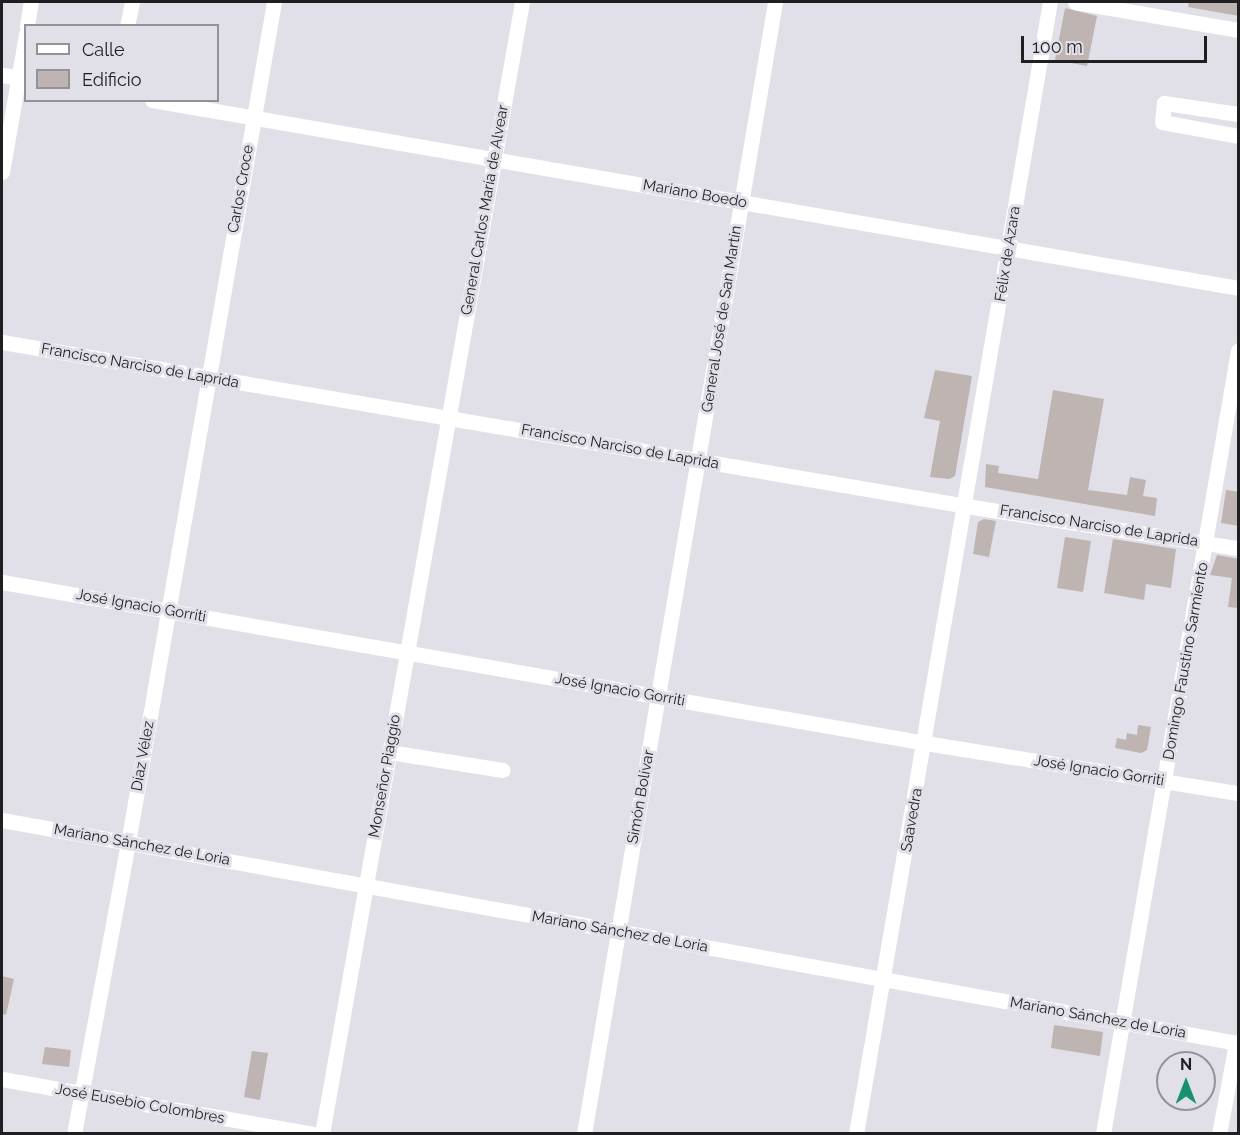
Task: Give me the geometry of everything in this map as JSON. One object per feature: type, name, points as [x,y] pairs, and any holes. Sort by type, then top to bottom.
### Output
[{"type":"street","points":[[27,24],[31,2]]},
{"type":"street","points":[[127,24],[132,2]]},
{"type":"street","name":"Carlos Croce","points":[[208,377],[274,2]]},
{"type":"street","name":"General Carlos María de Alvear","points":[[449,418],[522,2]]},
{"type":"street","name":"General José de San Martín","points":[[698,460],[775,2]]},
{"type":"street","name":"Félix de Azara","points":[[966,506],[1050,2]]},
{"type":"street","points":[[1075,2],[1239,30]]},
{"type":"street","points":[[2,172],[22,78],[24,56]]},
{"type":"street","points":[[2,75],[22,78]]},
{"type":"street","name":"Mariano Boedo","points":[[163,102],[1239,288]]},
{"type":"street","points":[[1239,114],[1164,103],[1162,122],[1239,136]]},
{"type":"street","name":"Francisco Narciso de Laprida","points":[[2,342],[966,506],[1239,548]]},
{"type":"street","name":"Domingo Faustino Sarmiento","points":[[1103,1134],[1239,351]]},
{"type":"street","name":"Díaz Vélez","points":[[74,1134],[128,843],[208,377]]},
{"type":"street","name":"Monseñor Piaggio","points":[[322,1134],[449,418]]},
{"type":"street","name":"Simón Bolívar","points":[[584,1134],[698,460]]},
{"type":"street","name":"Saavedra","points":[[856,1134],[966,506]]},
{"type":"street","name":"José Ignacio Gorriti","points":[[2,582],[925,743],[1239,793]]},
{"type":"street","points":[[389,752],[503,770]]},
{"type":"street","name":"Mariano Sánchez de Loria","points":[[2,820],[1238,1043]]},
{"type":"street","points":[[1219,1134],[1238,1043]]},
{"type":"street","name":"José Eusebio Colombres","points":[[2,1079],[313,1134]]},
{"type":"building","points":[[1189,2],[1239,2],[1239,16],[1188,7]]},
{"type":"building","points":[[1065,8],[1097,16],[1087,66],[1055,60]]},
{"type":"building","points":[[935,370],[972,376],[955,476],[949,479],[930,477],[940,421],[924,418]]},
{"type":"building","points":[[1053,390],[1104,399],[1088,490],[1127,495],[1130,477],[1146,480],[1143,496],[1157,498],[1155,516],[985,487],[986,464],[999,466],[998,473],[1038,479]]},
{"type":"building","points":[[1226,490],[1239,492],[1239,526],[1221,523]]},
{"type":"building","points":[[984,519],[996,521],[989,557],[973,554],[978,522]]},
{"type":"building","points":[[1065,537],[1091,541],[1083,592],[1057,588]]},
{"type":"building","points":[[1113,539],[1176,549],[1171,588],[1146,584],[1144,600],[1104,593]]},
{"type":"building","points":[[1217,555],[1239,559],[1239,608],[1228,607],[1232,578],[1210,575]]},
{"type":"building","points":[[1138,725],[1151,727],[1147,750],[1141,753],[1115,748],[1117,738],[1126,740],[1127,733],[1137,735]]},
{"type":"building","points":[[2,976],[14,979],[6,1015],[2,1014]]},
{"type":"building","points":[[1054,1025],[1103,1032],[1100,1056],[1051,1048]]},
{"type":"building","points":[[45,1047],[71,1050],[69,1067],[42,1064]]},
{"type":"building","points":[[252,1051],[268,1053],[260,1100],[244,1097]]}]
